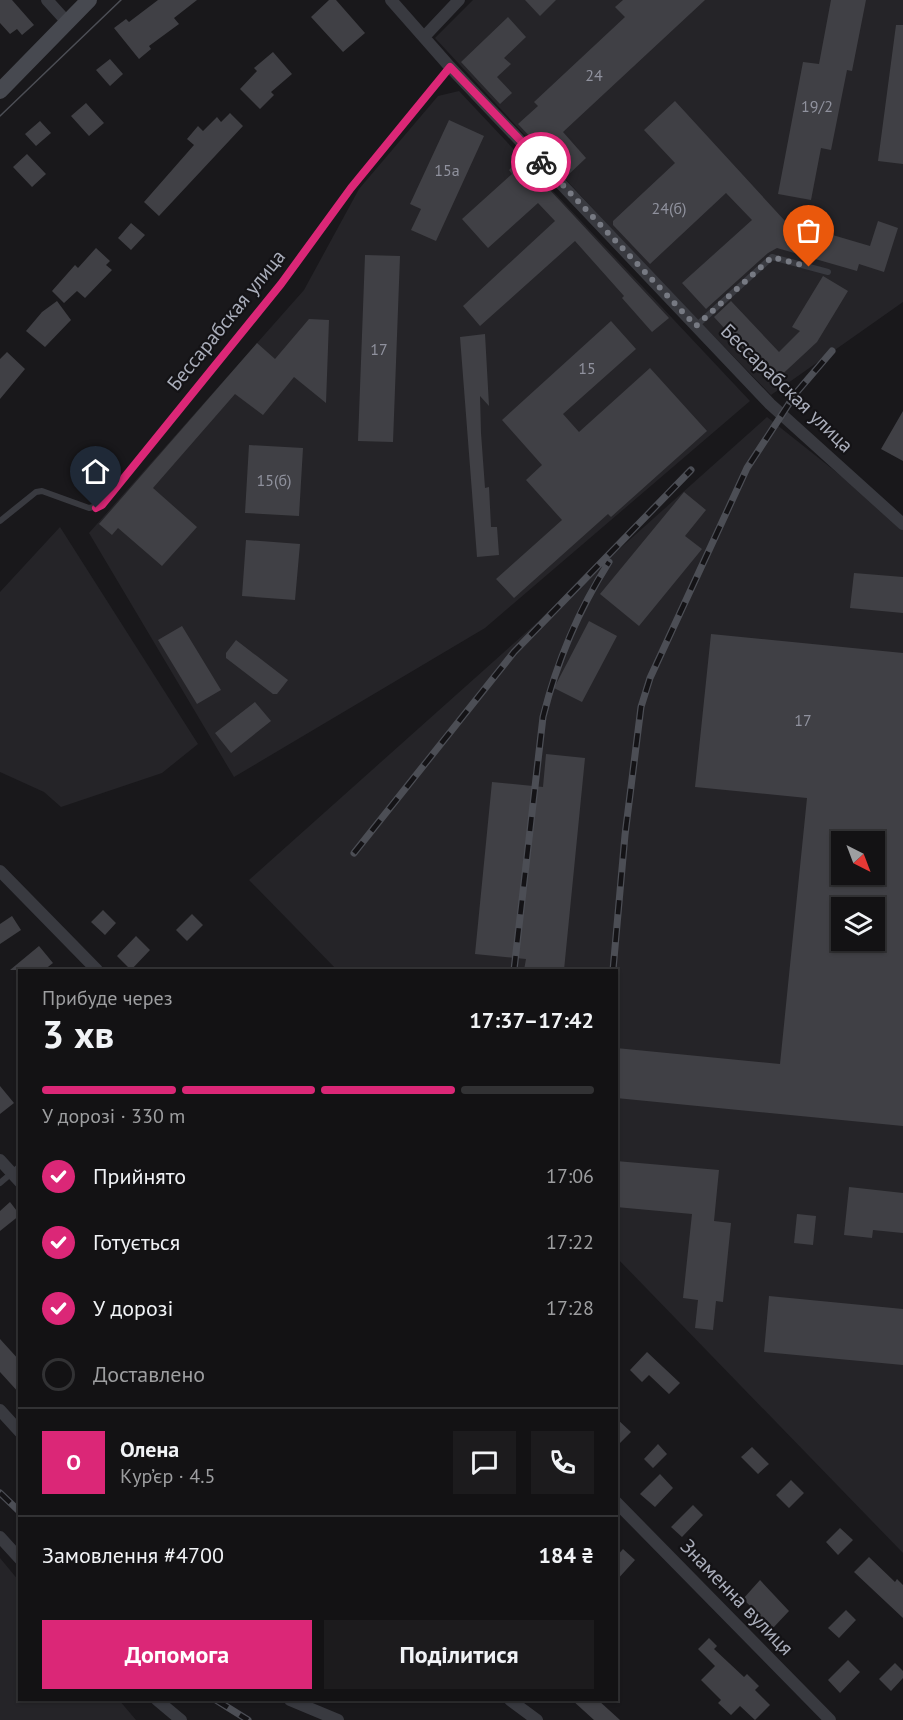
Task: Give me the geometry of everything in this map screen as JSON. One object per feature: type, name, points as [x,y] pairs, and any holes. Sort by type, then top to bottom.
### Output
[{"type":"main road","points":[[0,91],[89,0]]},
{"type":"street","points":[[48,0],[67,22]]},
{"type":"street","name":"Бессарабская улица","points":[[391,0],[450,67],[782,415],[903,524]]},
{"type":"street","points":[[424,37],[459,0]]},
{"type":"street","points":[[0,871],[96,969]]},
{"type":"street","points":[[0,1160],[17,1174]]},
{"type":"street","points":[[0,1410],[18,1430]]},
{"type":"street","name":"Знаменна вулиця","points":[[618,1504],[830,1720]]},
{"type":"street","points":[[0,1537],[18,1557]]},
{"type":"street","points":[[158,1701],[181,1720]]},
{"type":"street","points":[[292,1701],[338,1720]]},
{"type":"street","points":[[511,1701],[537,1720]]},
{"type":"lane","name":"Бессарабская улица","points":[[0,521],[36,492],[42,491],[89,508],[102,505],[281,284],[351,188],[450,67]]},
{"type":"lane","points":[[696,326],[772,257],[828,272]]},
{"type":"lane","points":[[0,1183],[17,1174]]},
{"type":"shaded area","points":[[473,0],[903,0],[903,302],[771,395],[658,279],[435,38]]},
{"type":"shaded area","points":[[459,91],[750,401],[485,628],[234,777],[89,533],[304,290],[359,189],[438,96]]},
{"type":"shaded area","points":[[767,417],[903,525],[903,1553],[618,1259],[618,969],[336,969],[249,880]]},
{"type":"shaded area","points":[[60,527],[198,744],[162,773],[61,807],[44,792],[0,772],[0,592]]},
{"type":"shaded area","points":[[0,1558],[18,1580],[18,1701],[120,1701],[136,1720],[0,1720]]},
{"type":"building","points":[[0,0],[12,0],[34,25],[22,35],[17,29],[10,34],[0,23]]},
{"type":"building","points":[[158,0],[197,0],[174,18],[179,24],[149,46],[151,49],[139,59],[114,28],[126,19],[129,22]]},
{"type":"building","points":[[329,0],[336,0],[365,33],[343,52],[311,17]]},
{"type":"building","points":[[525,0],[556,0],[540,16]]},
{"type":"building","points":[[623,0],[705,0],[563,132],[586,158],[567,176],[518,124],[538,106],[534,102],[625,17],[615,7]]},
{"type":"building","points":[[831,0],[866,0],[852,71],[847,70],[831,150],[821,148],[811,200],[778,194],[803,62],[819,64]]},
{"type":"building","points":[[508,17],[526,37],[504,58],[511,64],[497,77],[512,93],[500,104],[461,62]]},
{"type":"building","points":[[896,25],[903,25],[903,164],[878,161]]},
{"type":"building","points":[[273,52],[292,74],[271,92],[274,95],[260,109],[240,89],[257,71],[254,68]]},
{"type":"building","points":[[110,59],[123,74],[110,86],[96,70]]},
{"type":"building","points":[[675,101],[785,221],[870,246],[878,221],[898,228],[884,272],[859,264],[857,271],[777,248],[768,253],[706,309],[682,283],[752,220],[726,193],[650,264],[613,225],[613,221],[675,163],[644,130]]},
{"type":"building","points":[[86,103],[104,123],[89,136],[71,116]]},
{"type":"building","points":[[230,113],[243,126],[159,216],[144,202],[194,145],[187,139],[198,126],[203,131],[217,117],[221,122]]},
{"type":"building","points":[[449,120],[484,136],[436,241],[411,230],[421,209],[410,204]]},
{"type":"building","points":[[40,121],[51,133],[36,146],[25,134]]},
{"type":"building","points":[[27,154],[46,174],[32,187],[13,167]]},
{"type":"building","points":[[521,159],[669,318],[652,332],[622,298],[624,296],[575,241],[480,326],[463,306],[555,221],[538,203],[488,248],[462,219],[512,174],[509,170]]},
{"type":"building","points":[[131,223],[145,235],[131,250],[118,238]]},
{"type":"building","points":[[96,248],[110,261],[106,265],[112,270],[85,298],[77,291],[64,303],[52,291],[75,265],[78,268]]},
{"type":"building","points":[[365,255],[400,256],[393,442],[358,441]]},
{"type":"building","points":[[823,276],[848,291],[817,342],[774,382],[714,317],[731,301],[779,352],[800,331],[792,327]]},
{"type":"building","points":[[57,301],[71,320],[45,347],[26,331],[42,312]]},
{"type":"building","points":[[309,319],[329,320],[326,403],[294,377],[263,415],[235,394],[153,488],[197,527],[162,566],[118,528],[112,535],[99,524],[257,343],[275,359]]},
{"type":"building","points":[[611,321],[636,349],[563,414],[579,432],[650,368],[707,431],[611,517],[608,514],[514,598],[496,579],[562,520],[526,480],[542,465],[502,420]]},
{"type":"building","points":[[485,334],[489,406],[480,396],[481,433],[485,488],[489,487],[491,527],[497,527],[499,555],[477,557],[460,337]]},
{"type":"building","points":[[7,352],[25,369],[0,399],[0,359]]},
{"type":"building","points":[[903,411],[903,461],[881,449]]},
{"type":"building","points":[[249,445],[303,448],[299,516],[245,513]]},
{"type":"building","points":[[684,492],[706,510],[685,536],[702,549],[639,626],[600,594]]},
{"type":"building","points":[[246,540],[300,544],[295,600],[242,596]]},
{"type":"building","points":[[854,573],[903,577],[903,613],[850,608]]},
{"type":"building","points":[[589,621],[617,636],[582,702],[554,688]]},
{"type":"building","points":[[182,626],[221,690],[197,704],[158,640]]},
{"type":"building","points":[[711,634],[903,653],[903,1126],[618,1098],[618,1048],[780,1064],[807,798],[695,787]]},
{"type":"building","points":[[236,640],[288,680],[277,694],[273,694],[226,658],[226,653]]},
{"type":"building","points":[[255,702],[271,721],[231,753],[215,733]]},
{"type":"building","points":[[546,754],[585,758],[564,969],[524,969],[526,959],[475,954],[492,782],[543,787]]},
{"type":"building","points":[[103,910],[116,923],[105,935],[91,922]]},
{"type":"building","points":[[192,914],[203,925],[187,941],[176,930]]},
{"type":"building","points":[[12,916],[21,930],[0,944],[0,924]]},
{"type":"building","points":[[136,936],[150,950],[132,969],[117,956]]},
{"type":"building","points":[[39,946],[53,963],[45,969],[10,970]]},
{"type":"building","points":[[0,1086],[14,1103],[0,1114]]},
{"type":"building","points":[[618,1161],[719,1170],[714,1221],[731,1223],[723,1302],[716,1301],[713,1330],[695,1328],[698,1300],[683,1298],[692,1214],[618,1207]]},
{"type":"building","points":[[849,1187],[903,1193],[903,1233],[873,1230],[872,1238],[844,1235]]},
{"type":"building","points":[[10,1202],[18,1212],[18,1217],[0,1231],[0,1211]]},
{"type":"building","points":[[797,1214],[816,1216],[813,1245],[794,1243]]},
{"type":"building","points":[[769,1296],[903,1309],[903,1365],[764,1352]]},
{"type":"building","points":[[0,1339],[18,1359],[18,1392],[0,1372]]},
{"type":"building","points":[[647,1352],[680,1383],[669,1394],[649,1375],[642,1382],[630,1370]]},
{"type":"building","points":[[618,1420],[631,1432],[618,1445]]},
{"type":"building","points":[[658,1444],[667,1454],[653,1468],[644,1459]]},
{"type":"building","points":[[752,1447],[769,1464],[758,1474],[741,1457]]},
{"type":"building","points":[[660,1474],[673,1488],[655,1507],[640,1494]]},
{"type":"building","points":[[791,1480],[804,1493],[789,1508],[776,1495]]},
{"type":"building","points":[[693,1505],[703,1515],[682,1537],[671,1527]]},
{"type":"building","points":[[840,1528],[853,1540],[838,1555],[826,1542]]},
{"type":"building","points":[[623,1549],[635,1560],[618,1579],[618,1555]]},
{"type":"building","points":[[869,1557],[895,1582],[897,1579],[903,1585],[903,1618],[854,1572]]},
{"type":"building","points":[[760,1580],[789,1611],[773,1628],[743,1599]]},
{"type":"building","points":[[846,1610],[856,1620],[839,1638],[828,1628]]},
{"type":"building","points":[[709,1638],[717,1646],[714,1649],[744,1677],[747,1674],[759,1686],[755,1690],[770,1705],[755,1720],[740,1706],[731,1715],[718,1703],[721,1700],[701,1680],[715,1666],[698,1649]]},
{"type":"building","points":[[848,1660],[860,1672],[840,1693],[828,1680]]},
{"type":"building","points":[[895,1663],[903,1671],[903,1678],[891,1691],[879,1679]]},
{"type":"building","points":[[573,1701],[599,1701],[620,1720],[594,1720]]},
{"type":"tram line","points":[[0,116],[121,0]]},
{"type":"railway","points":[[613,969],[625,835],[641,707],[650,678],[747,468],[796,393],[832,351]]},
{"type":"railway","points":[[354,853],[514,652],[691,470]]},
{"type":"railway","points":[[514,969],[543,717],[570,637],[609,562]]},
{"type":"railway","points":[[0,1493],[18,1510]]},
{"type":"railway","points":[[218,1701],[248,1720]]},
{"type":"way so far","points":[[541,162],[696,326],[772,257],[809,267]]},
{"type":"route","points":[[96,508],[102,505],[281,284],[351,188],[450,67],[541,162]]}]
